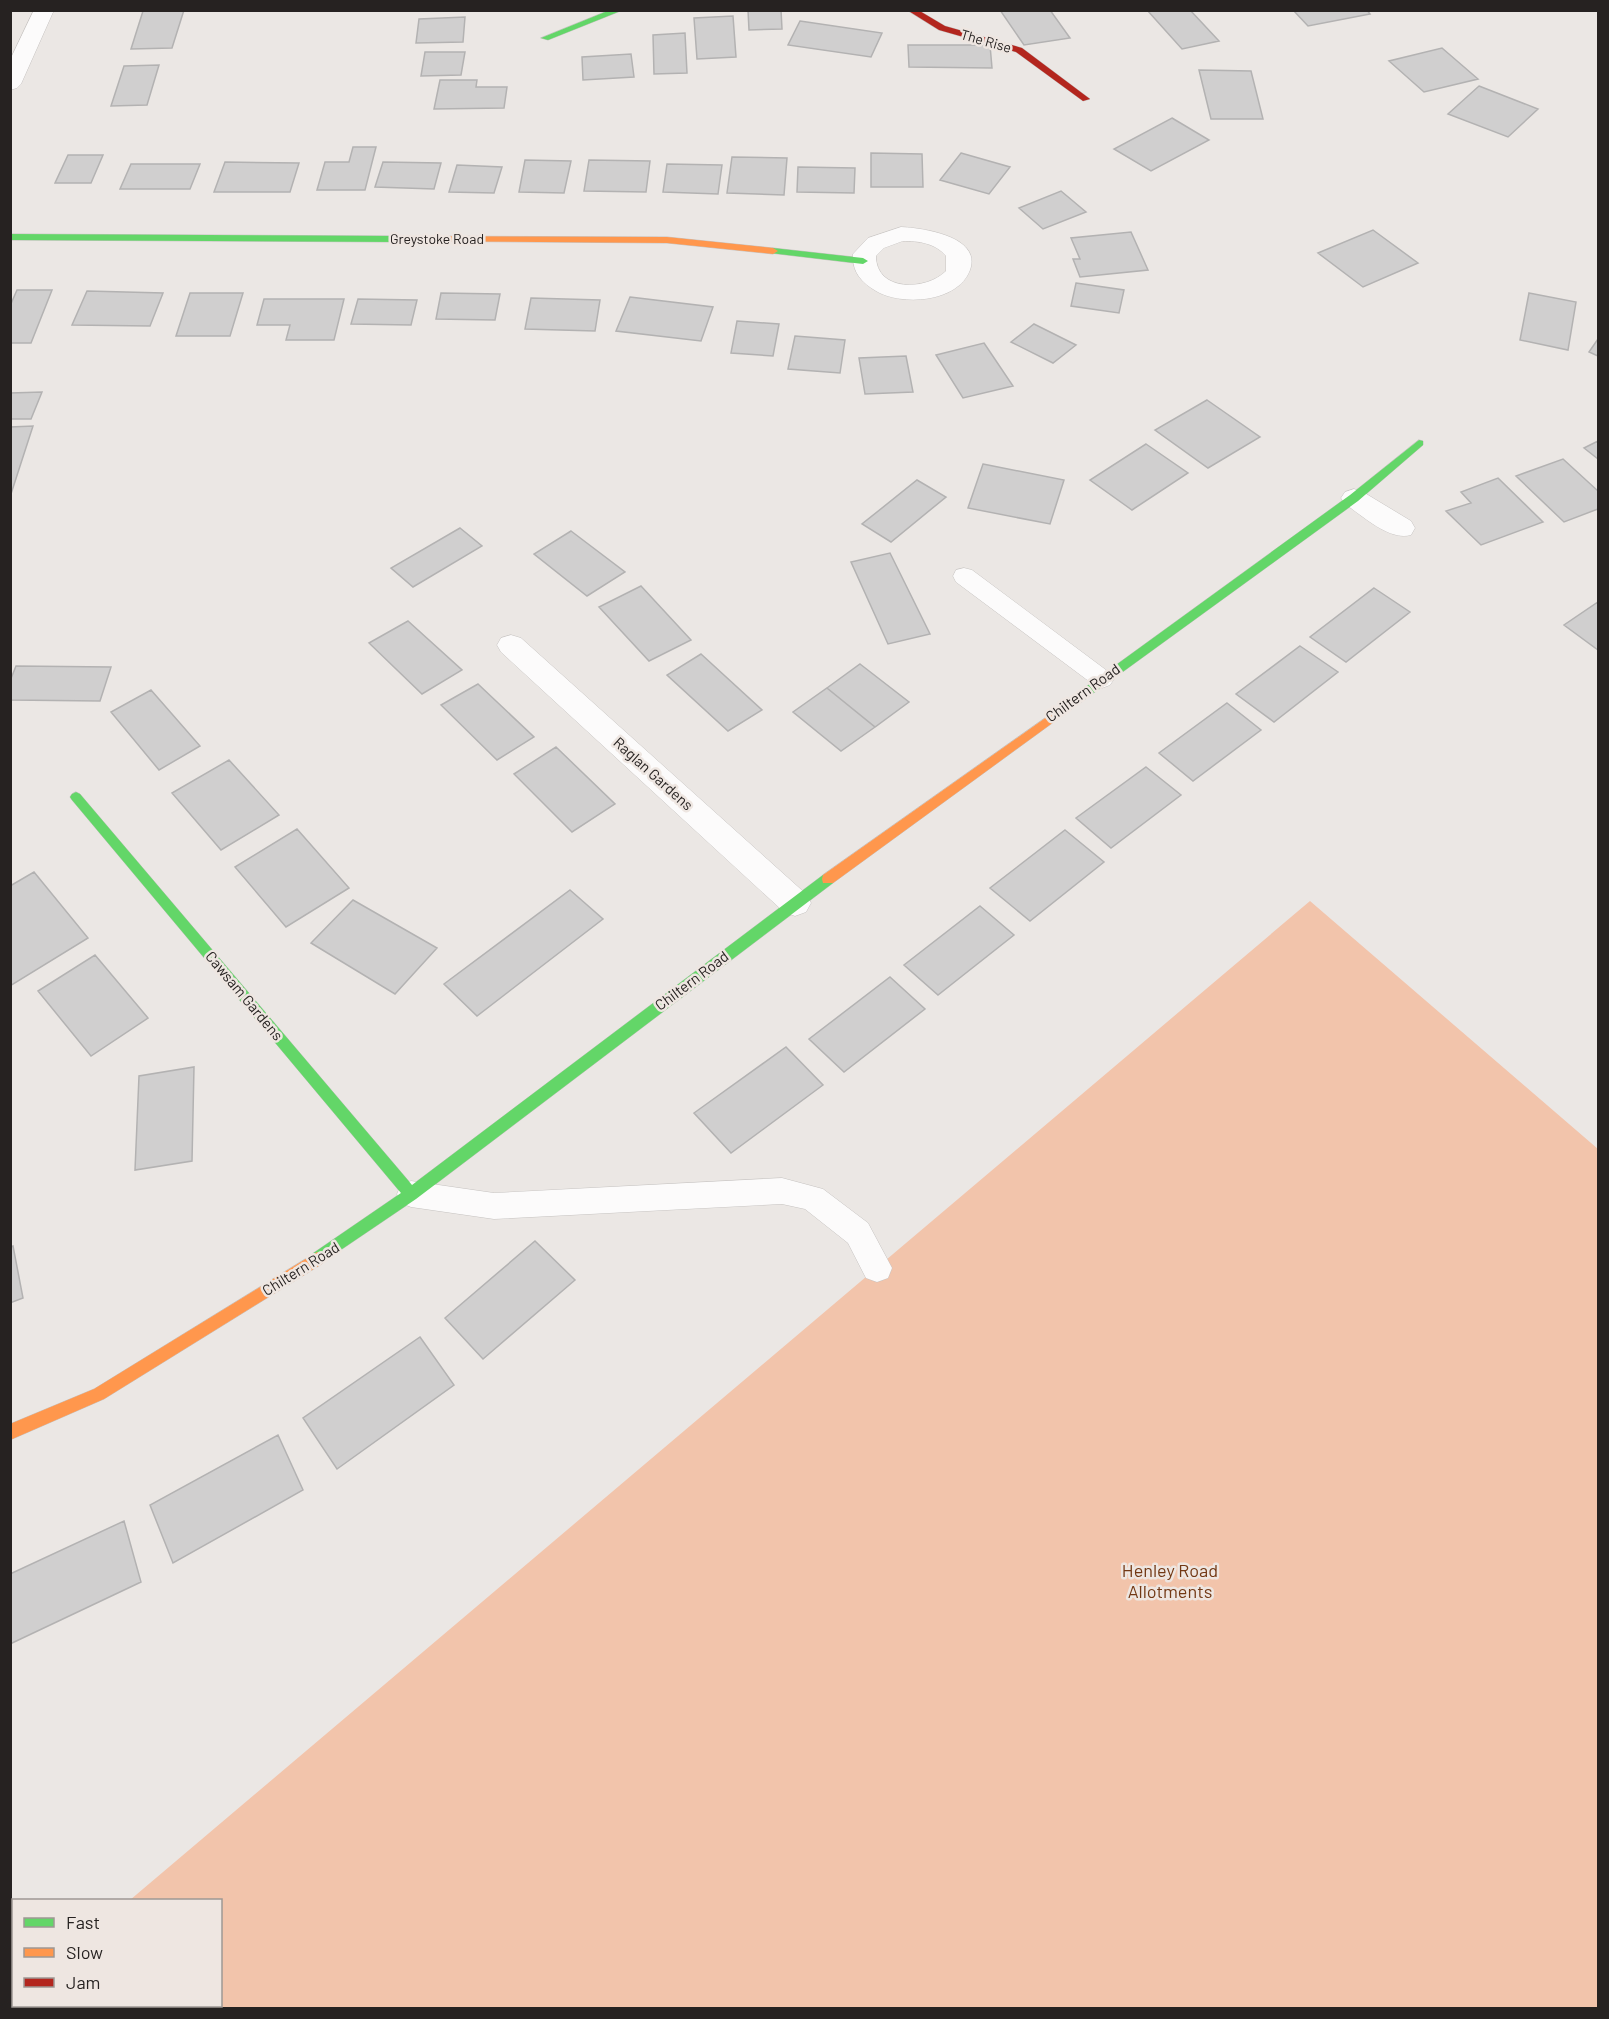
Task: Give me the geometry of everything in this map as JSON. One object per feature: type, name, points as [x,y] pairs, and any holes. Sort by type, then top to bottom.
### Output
[{"type":"street","points":[[10,84],[44,10]]},
{"type":"street","points":[[545,38],[619,10]]},
{"type":"street","name":"The Rise","points":[[911,10],[942,28],[1019,50],[1086,99]]},
{"type":"street","name":"Greystoke Road","points":[[10,237],[667,240],[862,261]]},
{"type":"street","name":"Chiltern Road","points":[[10,1432],[99,1394],[340,1245],[411,1194],[795,903],[1354,498],[1419,443]]},
{"type":"street","points":[[1354,498],[1402,528]]},
{"type":"street","name":"Raglan Gardens","points":[[511,645],[795,903]]},
{"type":"street","name":"Cawsam Gardens","points":[[76,797],[411,1194]]},
{"type":"lane","points":[[964,576],[1102,679]]},
{"type":"lane","points":[[411,1194],[494,1206],[782,1191],[813,1198],[858,1233],[877,1268]]},
{"type":"green space","name":"Henley Road Allotments","points":[[1310,901],[1598,1149],[1598,2008],[11,2008],[12,2000],[12,2007],[222,2007],[222,1899],[131,1899]]},
{"type":"building","points":[[184,10],[172,48],[131,49],[143,11]]},
{"type":"building","points":[[748,10],[781,10],[782,29],[749,30]]},
{"type":"building","points":[[1000,10],[1050,10],[1070,38],[1024,45]]},
{"type":"building","points":[[1147,10],[1190,10],[1219,41],[1182,49]]},
{"type":"building","points":[[1293,10],[1367,10],[1370,14],[1308,26]]},
{"type":"building","points":[[733,16],[736,57],[697,59],[694,18]]},
{"type":"building","points":[[465,17],[463,42],[416,43],[419,19]]},
{"type":"building","points":[[800,21],[882,33],[871,57],[788,45]]},
{"type":"building","points":[[685,33],[687,73],[654,74],[653,35]]},
{"type":"building","points":[[908,45],[990,45],[992,68],[909,67]]},
{"type":"building","points":[[1442,48],[1478,79],[1424,92],[1389,61]]},
{"type":"building","points":[[425,52],[465,52],[461,75],[421,76]]},
{"type":"building","points":[[631,54],[634,77],[583,80],[582,57]]},
{"type":"building","points":[[159,65],[147,105],[111,106],[124,66]]},
{"type":"building","points":[[1199,70],[1251,71],[1263,119],[1211,119]]},
{"type":"building","points":[[440,80],[477,80],[476,87],[507,87],[504,108],[434,109]]},
{"type":"building","points":[[1479,86],[1538,109],[1508,137],[1448,114]]},
{"type":"building","points":[[1172,118],[1209,140],[1151,171],[1114,149]]},
{"type":"building","points":[[353,147],[376,147],[365,190],[317,190],[325,162],[349,162]]},
{"type":"building","points":[[871,153],[922,154],[923,187],[871,187]]},
{"type":"building","points":[[961,153],[1010,167],[989,194],[940,180]]},
{"type":"building","points":[[68,155],[103,155],[91,183],[55,183]]},
{"type":"building","points":[[732,157],[787,158],[784,195],[727,193]]},
{"type":"building","points":[[525,160],[571,161],[564,193],[519,192]]},
{"type":"building","points":[[589,160],[650,161],[646,192],[584,191]]},
{"type":"building","points":[[225,162],[299,163],[290,192],[214,192]]},
{"type":"building","points":[[383,162],[441,163],[434,189],[375,187]]},
{"type":"building","points":[[131,164],[200,164],[190,189],[120,189]]},
{"type":"building","points":[[667,164],[722,165],[718,194],[663,192]]},
{"type":"building","points":[[457,165],[502,167],[494,193],[449,192]]},
{"type":"building","points":[[798,167],[855,168],[854,193],[797,192]]},
{"type":"building","points":[[1061,191],[1086,212],[1043,229],[1019,208]]},
{"type":"building","points":[[1373,230],[1418,263],[1363,287],[1318,253]]},
{"type":"building","points":[[1131,232],[1148,270],[1080,277],[1073,259],[1080,259],[1071,238]]},
{"type":"building","points":[[1076,283],[1124,290],[1119,313],[1071,306]]},
{"type":"building","points":[[17,290],[52,290],[31,343],[10,343],[10,306]]},
{"type":"building","points":[[87,291],[163,293],[150,326],[72,325]]},
{"type":"building","points":[[190,293],[243,293],[230,336],[176,336]]},
{"type":"building","points":[[441,293],[500,294],[495,320],[436,319]]},
{"type":"building","points":[[1529,293],[1576,302],[1568,350],[1520,340]]},
{"type":"building","points":[[630,297],[713,307],[701,341],[616,331]]},
{"type":"building","points":[[531,298],[600,300],[595,331],[525,329]]},
{"type":"building","points":[[264,299],[344,299],[334,340],[286,340],[290,325],[257,325]]},
{"type":"building","points":[[358,299],[417,300],[411,325],[351,324]]},
{"type":"building","points":[[737,321],[779,324],[773,356],[731,353]]},
{"type":"building","points":[[1034,324],[1076,345],[1053,363],[1011,342]]},
{"type":"building","points":[[795,336],[845,340],[840,373],[788,369]]},
{"type":"building","points":[[1598,339],[1598,356],[1589,352]]},
{"type":"building","points":[[984,343],[1013,386],[963,398],[936,355]]},
{"type":"building","points":[[906,356],[913,392],[865,394],[859,358]]},
{"type":"building","points":[[42,392],[31,419],[10,419],[10,393]]},
{"type":"building","points":[[1207,400],[1260,437],[1208,468],[1155,430]]},
{"type":"building","points":[[33,426],[10,497],[10,427]]},
{"type":"building","points":[[1598,441],[1598,459],[1584,448]]},
{"type":"building","points":[[1146,444],[1188,473],[1132,510],[1090,480]]},
{"type":"building","points":[[1563,459],[1598,491],[1598,509],[1564,522],[1516,476]]},
{"type":"building","points":[[983,464],[1064,480],[1050,524],[968,508]]},
{"type":"building","points":[[1498,478],[1543,522],[1481,545],[1446,511],[1471,503],[1461,492]]},
{"type":"building","points":[[917,480],[946,497],[891,542],[862,524]]},
{"type":"building","points":[[460,528],[482,546],[413,587],[391,568]]},
{"type":"building","points":[[571,531],[625,572],[587,596],[534,554]]},
{"type":"building","points":[[890,553],[930,634],[888,644],[851,562]]},
{"type":"building","points":[[641,586],[691,640],[649,661],[599,607]]},
{"type":"building","points":[[1374,588],[1410,612],[1346,662],[1310,637]]},
{"type":"building","points":[[1598,602],[1598,650],[1564,625]]},
{"type":"building","points":[[408,621],[462,670],[422,694],[369,643]]},
{"type":"building","points":[[1300,646],[1338,672],[1274,722],[1236,694]]},
{"type":"building","points":[[701,654],[762,710],[728,731],[667,675]]},
{"type":"building","points":[[860,664],[909,702],[875,727],[827,688]]},
{"type":"building","points":[[16,666],[111,667],[100,701],[10,700],[10,681]]},
{"type":"building","points":[[478,684],[534,737],[497,760],[441,705]]},
{"type":"building","points":[[827,688],[875,727],[841,751],[793,712]]},
{"type":"building","points":[[151,690],[200,746],[159,770],[111,712]]},
{"type":"building","points":[[1227,703],[1261,730],[1193,781],[1159,753]]},
{"type":"building","points":[[556,747],[615,804],[572,832],[514,774]]},
{"type":"building","points":[[229,760],[279,815],[221,850],[172,793]]},
{"type":"building","points":[[1146,767],[1181,795],[1111,848],[1076,818]]},
{"type":"building","points":[[297,829],[349,888],[286,927],[235,867]]},
{"type":"building","points":[[1065,830],[1104,862],[1030,921],[990,888]]},
{"type":"building","points":[[34,872],[88,938],[10,986],[10,886]]},
{"type":"building","points":[[570,890],[603,919],[477,1016],[444,984]]},
{"type":"building","points":[[353,900],[437,948],[395,994],[311,943]]},
{"type":"building","points":[[980,906],[1014,935],[938,995],[904,965]]},
{"type":"building","points":[[95,955],[148,1018],[91,1056],[38,991]]},
{"type":"building","points":[[890,977],[925,1009],[844,1072],[809,1039]]},
{"type":"building","points":[[786,1047],[823,1085],[731,1153],[694,1113]]},
{"type":"building","points":[[194,1067],[192,1161],[135,1170],[139,1076]]},
{"type":"building","points":[[535,1241],[575,1280],[483,1359],[445,1318]]},
{"type":"building","points":[[13,1246],[23,1298],[10,1303],[10,1247]]},
{"type":"building","points":[[420,1337],[454,1385],[337,1469],[303,1418]]},
{"type":"building","points":[[278,1435],[303,1490],[173,1563],[150,1505]]},
{"type":"building","points":[[124,1521],[141,1582],[10,1644],[10,1574]]},
{"type":"traffic: fast","points":[[545,38],[619,10]]},
{"type":"traffic: fast","points":[[10,237],[398,239]]},
{"type":"traffic: fast","points":[[773,251],[863,261]]},
{"type":"traffic: fast","points":[[1058,713],[1354,498],[1419,443]]},
{"type":"traffic: fast","points":[[76,797],[411,1194]]},
{"type":"traffic: fast","points":[[317,1259],[411,1194],[828,879]]},
{"type":"traffic: slow","points":[[398,239],[667,240],[773,251]]},
{"type":"traffic: slow","points":[[828,879],[1058,713]]},
{"type":"traffic: slow","points":[[10,1432],[99,1394],[317,1259]]},
{"type":"traffic: jam","points":[[911,10],[942,28],[1019,50],[1086,99]]}]
